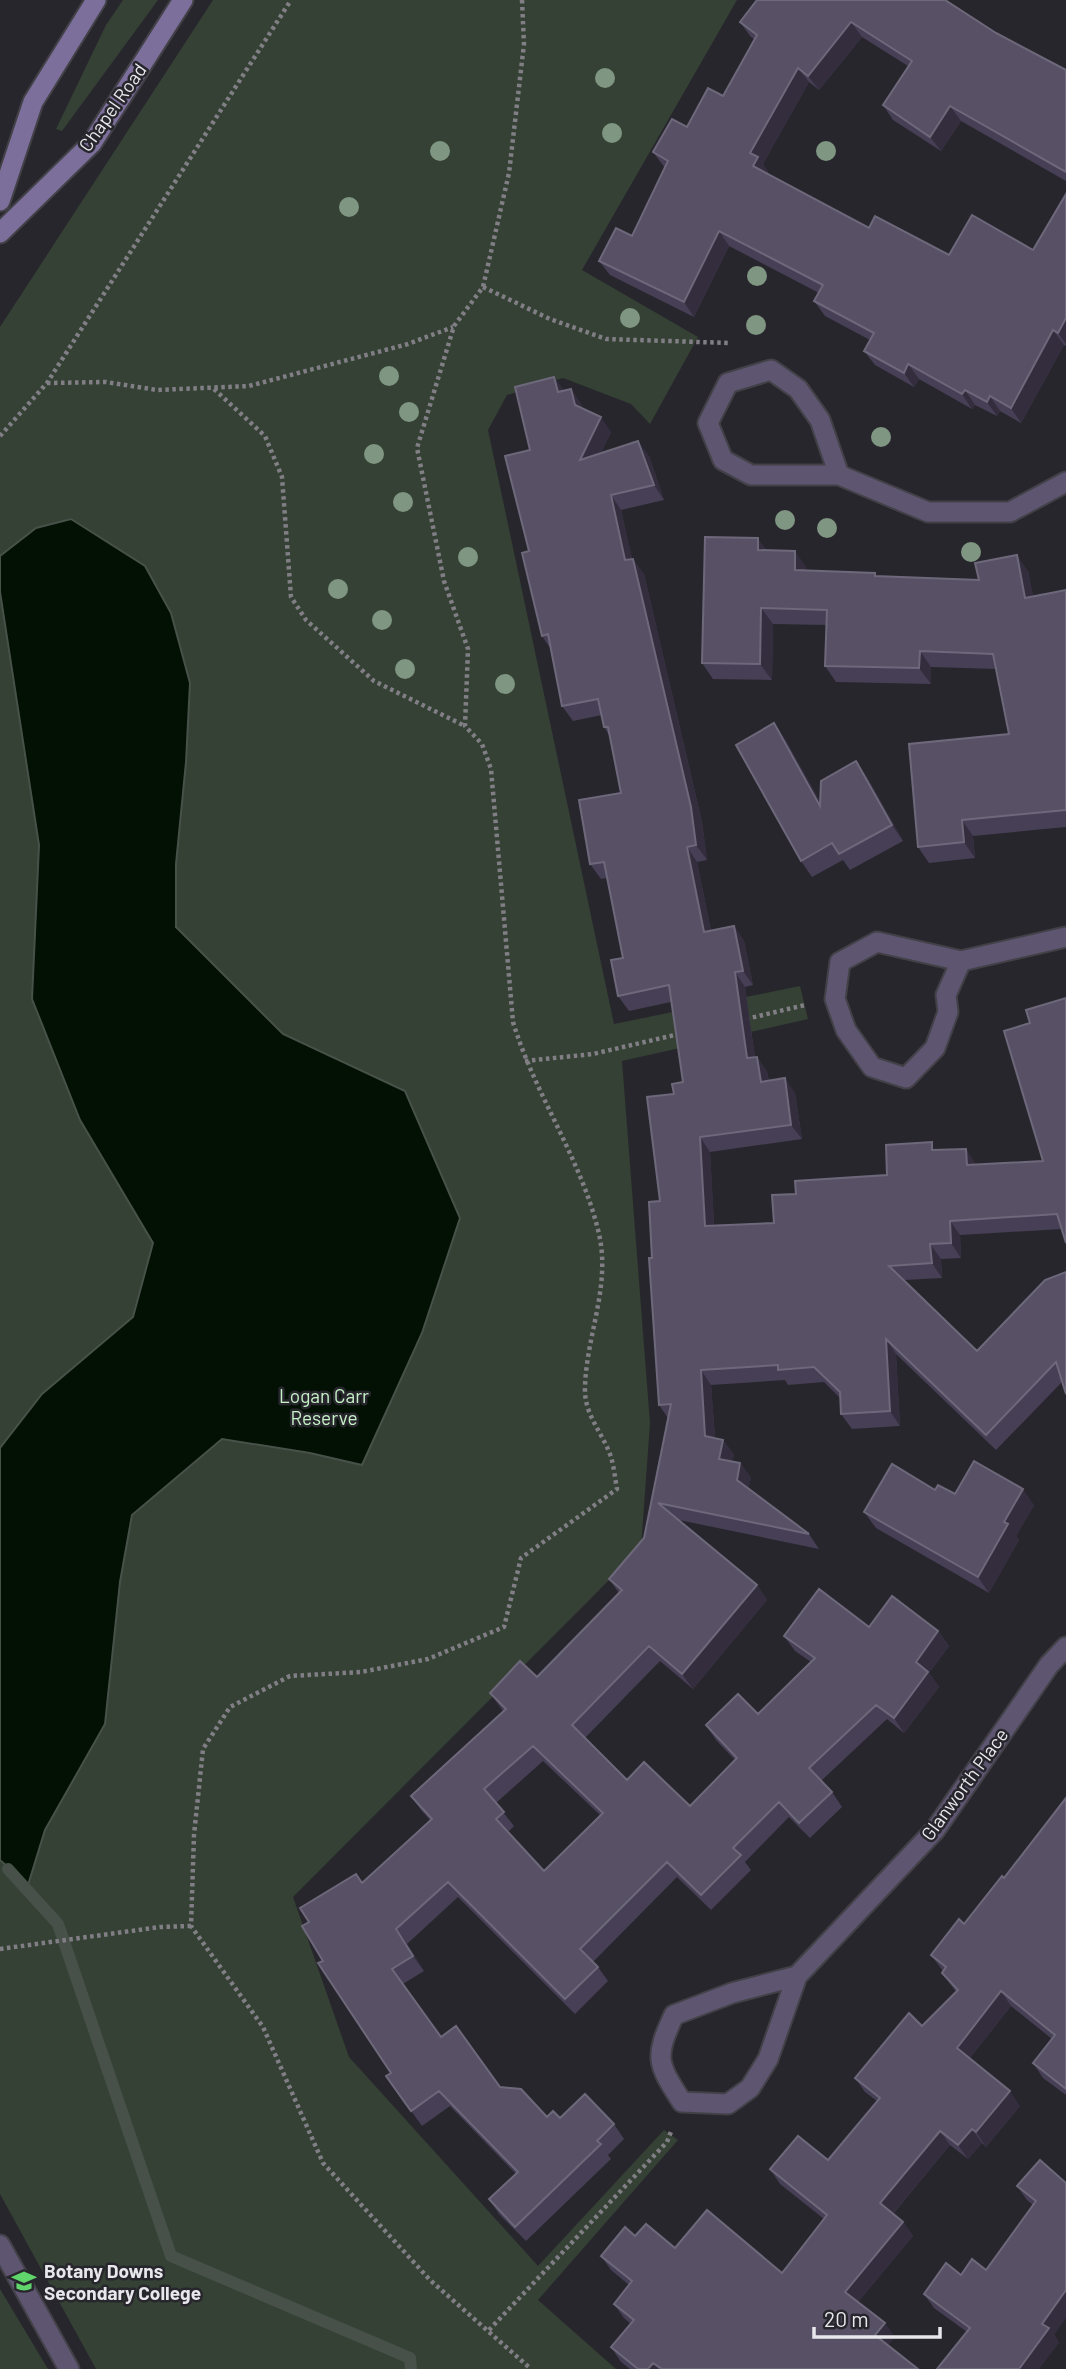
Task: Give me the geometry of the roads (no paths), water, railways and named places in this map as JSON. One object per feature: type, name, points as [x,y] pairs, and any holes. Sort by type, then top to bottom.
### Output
[{"type":"main road","points":[[0,201],[33,102],[96,0]]},
{"type":"main road","name":"Chapel Road","points":[[0,233],[92,143],[183,0]]},
{"type":"street","points":[[839,475],[820,420],[798,389],[771,370],[728,383],[708,423],[723,460],[751,475],[839,475],[928,512],[1010,512],[1066,482]]},
{"type":"street","points":[[961,961],[946,995],[948,1012],[935,1048],[906,1078],[872,1067],[846,1030],[835,999],[840,962],[877,942],[961,961],[1066,937]]},
{"type":"street","name":"Glanworth Place","points":[[797,1976],[732,1993],[674,2015],[661,2044],[661,2069],[682,2102],[728,2104],[750,2088],[768,2059],[797,1976],[935,1830],[1049,1665],[1066,1647]]},
{"type":"street","points":[[0,2245],[69,2369]]},
{"type":"waterway","points":[[8,1869],[58,1924],[171,2256],[410,2358],[411,2369]]},
{"type":"place","name":"Botany Downs Secondary College","points":[[24,2281]]},
{"type":"park label","name":"Logan Carr Reserve","points":[[324,1406]]}]
